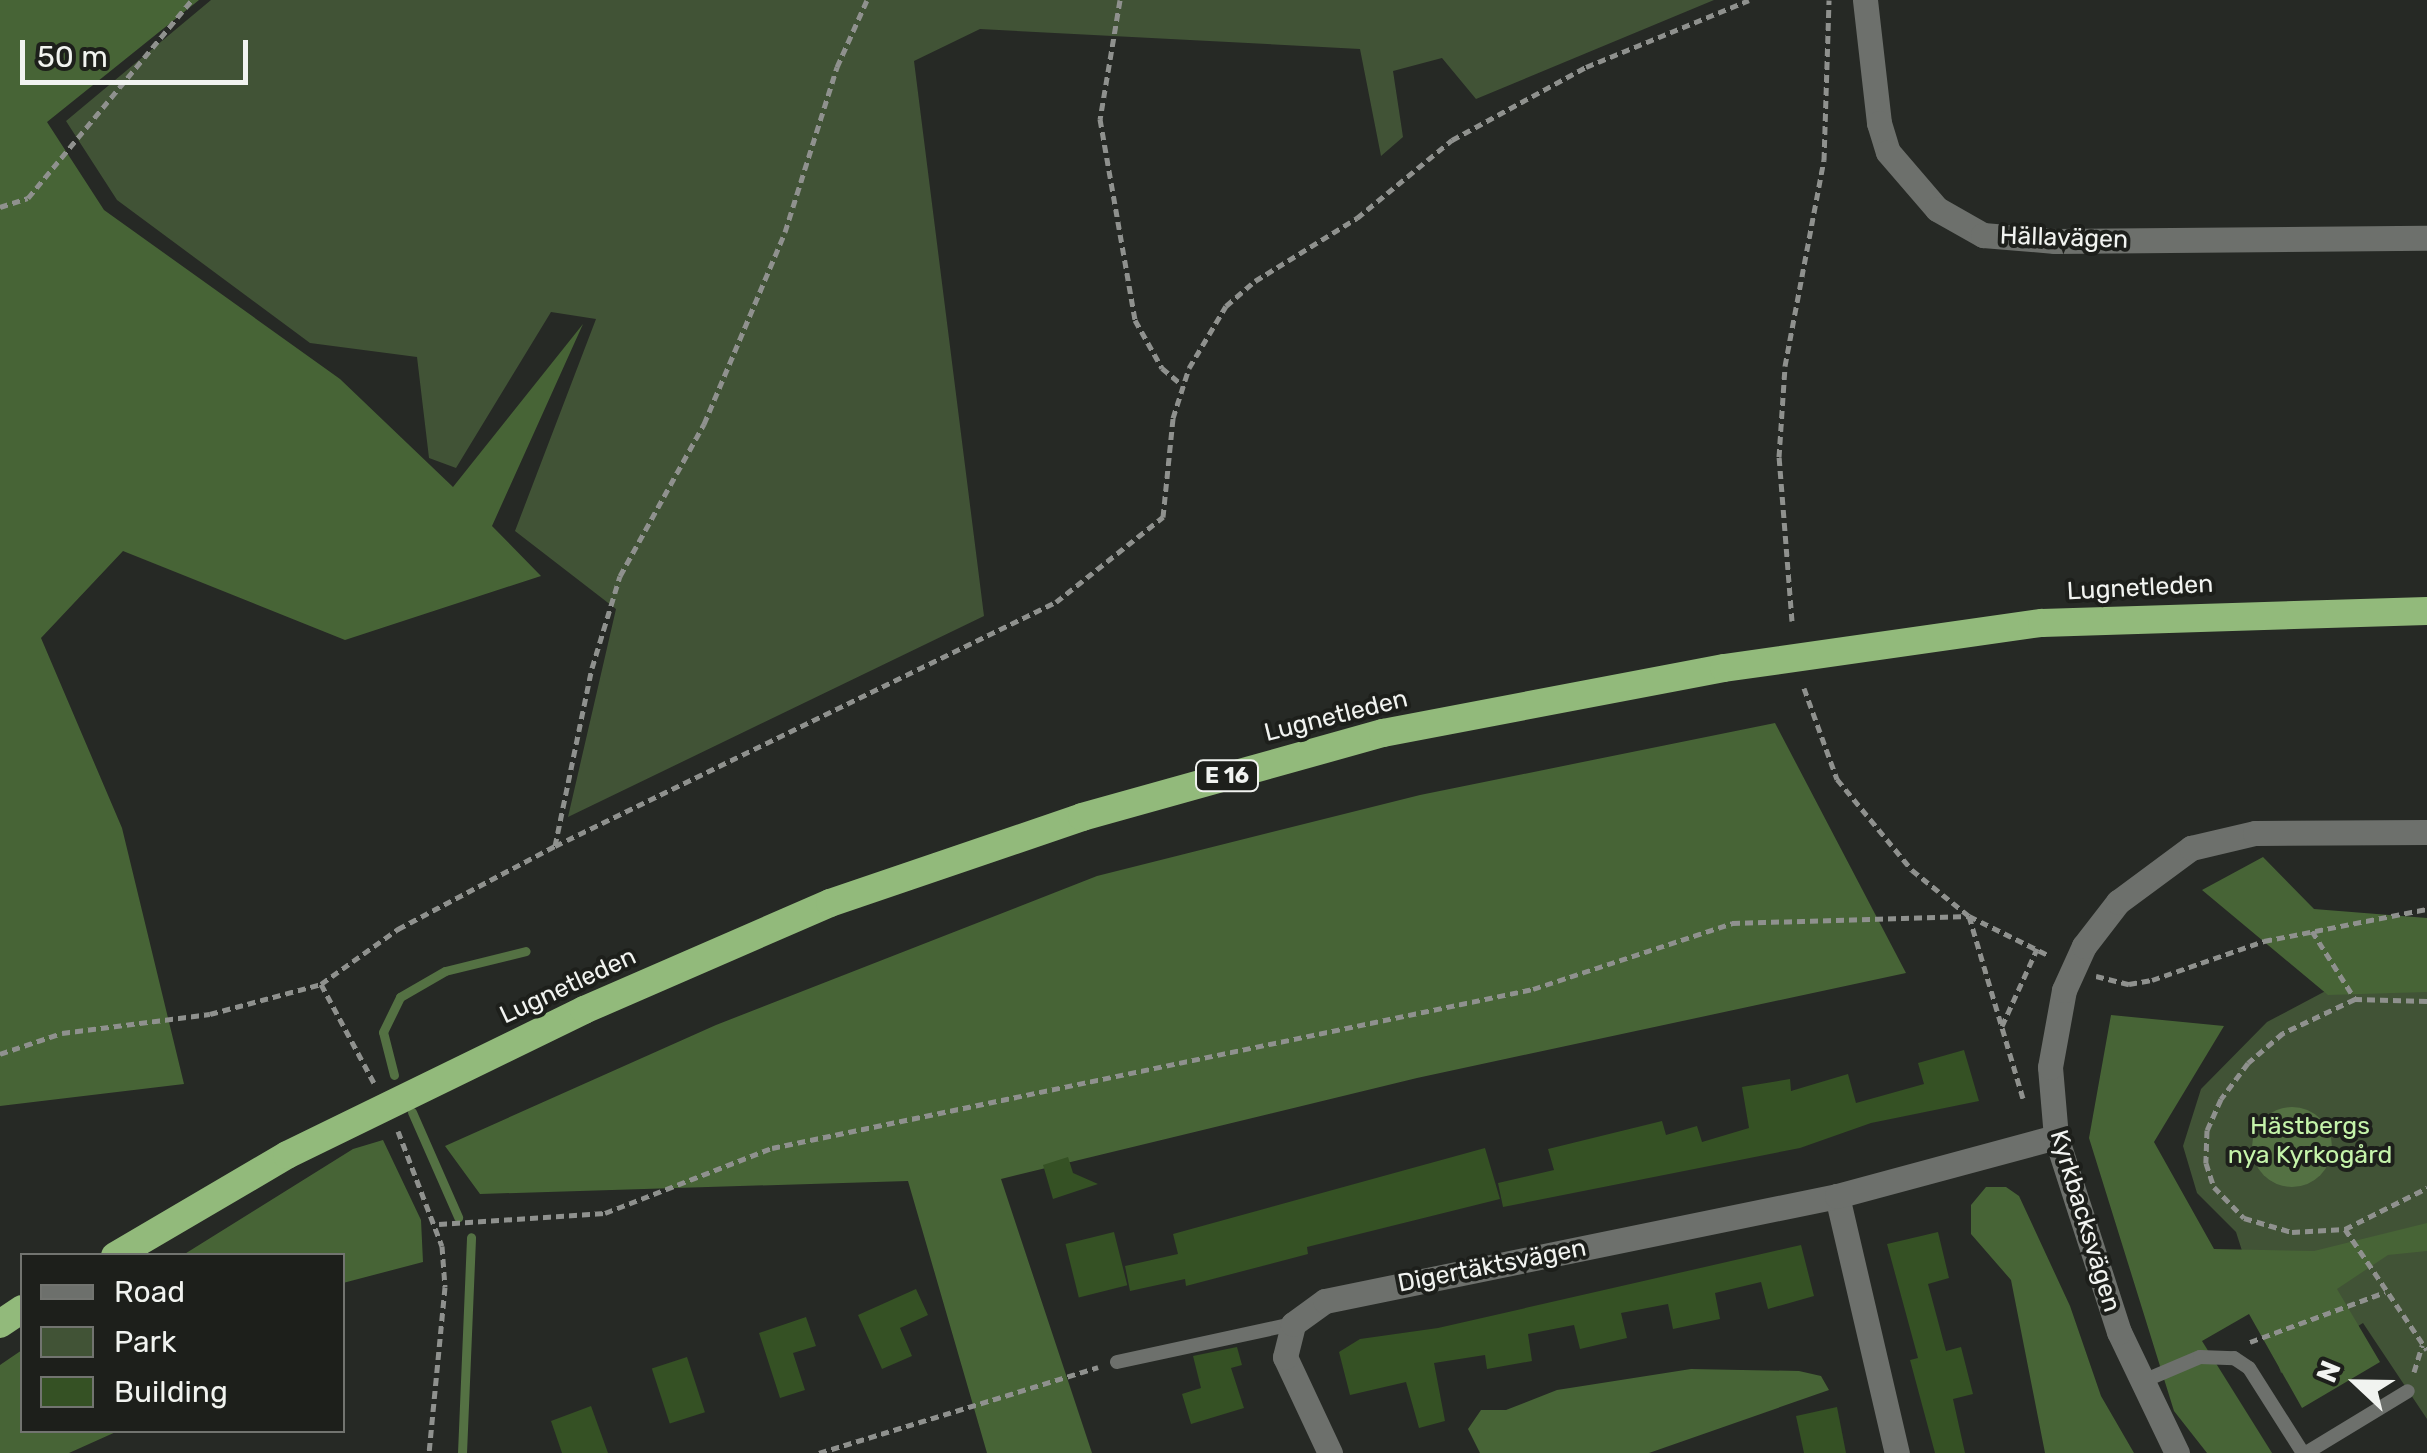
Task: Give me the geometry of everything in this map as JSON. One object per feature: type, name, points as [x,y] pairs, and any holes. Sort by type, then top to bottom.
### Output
[{"type":"highway","name":"Lugnetleden","points":[[120,1253],[286,1155],[584,1010],[830,904],[1082,816],[1326,748],[1595,691],[2042,623],[2427,611]]},
{"type":"street","name":"Hällavägen","points":[[1865,0],[1879,123],[1888,152],[1937,209],[1983,234],[2055,241],[2427,238]]},
{"type":"street","name":"Kyrkbacksvägen","points":[[2177,1453],[2141,1382],[2046,1140],[2052,1040],[2074,966],[2100,924],[2139,880],[2210,840],[2255,833],[2427,832]]},
{"type":"street","name":"Digertäktsvägen","points":[[1293,1324],[1325,1302],[1384,1287],[1837,1196],[2046,1140]]},
{"type":"street","points":[[1837,1196],[1897,1453]]},
{"type":"street","points":[[1293,1324],[1285,1358],[1294,1388],[1330,1453]]},
{"type":"lane","points":[[1117,1362],[1293,1324]]},
{"type":"lane","points":[[2141,1382],[2220,1354],[2249,1368],[2305,1453],[2408,1391]]},
{"type":"path","points":[[0,207],[28,198],[192,0]]},
{"type":"path","points":[[555,846],[592,668],[620,576],[704,424],[784,232],[837,67],[867,0]]},
{"type":"path","points":[[1120,0],[1100,119],[1136,320],[1162,368],[1182,385]]},
{"type":"path","points":[[0,1054],[62,1033],[210,1014],[322,984],[398,929],[555,846],[1002,632],[1088,582],[1162,517],[1182,385],[1226,306],[1283,259],[1357,218],[1421,159],[1586,67],[1749,0]]},
{"type":"path","points":[[1792,621],[1779,458],[1785,366],[1824,160],[1829,0]]},
{"type":"path","points":[[1804,688],[1836,780],[1912,870],[1969,916],[2074,966],[2129,984],[2312,931],[2427,909]]},
{"type":"path","points":[[1969,916],[2000,1028],[2046,1140]]},
{"type":"path","points":[[439,1224],[606,1213],[772,1148],[840,1137],[1533,989],[1732,922],[1969,916]]},
{"type":"path","points":[[2312,931],[2355,999]]},
{"type":"path","points":[[2000,1028],[2037,950]]},
{"type":"path","points":[[322,984],[377,1087]]},
{"type":"path","points":[[2427,1001],[2355,999],[2283,1033],[2248,1063],[2207,1130],[2206,1163],[2214,1188],[2244,1218],[2292,1232],[2345,1229],[2427,1188]]},
{"type":"path","points":[[395,1122],[439,1224],[446,1287],[429,1453]]},
{"type":"path","points":[[2345,1229],[2384,1292],[2427,1350]]},
{"type":"path","points":[[2220,1354],[2384,1292]]},
{"type":"path","points":[[819,1453],[1117,1362]]},
{"type":"green space","points":[[211,0],[1714,0],[1476,99],[1442,58],[1393,71],[1403,137],[1381,156],[1360,49],[980,29],[914,61],[984,616],[568,817],[616,609],[515,531],[596,319],[551,312],[456,468],[429,458],[417,357],[310,343],[117,200],[66,121]]},
{"type":"green space","name":"Hästbergs nya Kyrkogård","points":[[2352,977],[2427,980],[2427,1419],[2363,1323],[2281,1373],[2236,1232],[2197,1193],[2183,1146],[2201,1089],[2267,1022]]},
{"type":"shaded area","points":[[0,0],[199,0],[47,122],[104,210],[340,379],[453,487],[583,324],[492,526],[541,576],[345,640],[123,551],[41,638],[122,828],[184,1084],[0,1106]]},
{"type":"shaded area","points":[[1775,723],[1906,973],[1417,1078],[1001,1179],[1092,1453],[987,1453],[908,1181],[480,1194],[445,1146],[716,1025],[1097,876],[1420,795]]},
{"type":"shaded area","points":[[2263,857],[2314,909],[2427,918],[2427,992],[2328,995],[2202,890]]},
{"type":"shaded area","points":[[2111,1015],[2224,1026],[2154,1142],[2214,1249],[2314,1251],[2427,1223],[2427,1251],[2388,1255],[2337,1289],[2380,1362],[2302,1408],[2249,1314],[2202,1341],[2272,1453],[2207,1453],[2174,1411],[2089,1138]]},
{"type":"shaded area","points":[[2292,1107],[2307,1110],[2320,1119],[2329,1132],[2329,1162],[2320,1175],[2307,1184],[2292,1187],[2277,1184],[2264,1175],[2255,1162],[2252,1147],[2255,1132],[2264,1119],[2277,1110]]},
{"type":"shaded area","points":[[383,1140],[421,1220],[423,1262],[345,1282],[345,1253],[186,1253],[353,1149]]},
{"type":"shaded area","points":[[1986,1187],[2006,1187],[2019,1196],[2070,1306],[2101,1396],[2134,1453],[2045,1453],[2011,1280],[1971,1234],[1971,1205]]},
{"type":"shaded area","points":[[20,1351],[20,1433],[114,1433],[69,1453],[0,1453],[0,1365]]},
{"type":"shaded area","points":[[1691,1369],[1799,1371],[1821,1376],[1829,1390],[1649,1453],[1480,1453],[1468,1429],[1481,1410],[1506,1410],[1557,1390]]},
{"type":"building","points":[[1964,1050],[1979,1101],[1871,1123],[1800,1148],[1503,1207],[1498,1183],[1554,1170],[1548,1149],[1662,1121],[1666,1135],[1697,1126],[1702,1142],[1749,1128],[1742,1087],[1790,1079],[1791,1091],[1848,1074],[1856,1103],[1924,1084],[1918,1063]]},
{"type":"building","points":[[1485,1148],[1500,1199],[1307,1247],[1308,1254],[1186,1286],[1185,1279],[1130,1291],[1125,1266],[1178,1254],[1173,1234]]},
{"type":"building","points":[[1068,1157],[1073,1173],[1098,1184],[1053,1199],[1043,1165]]},
{"type":"building","points":[[1114,1232],[1127,1285],[1079,1297],[1065,1244]]},
{"type":"building","points":[[1938,1232],[1949,1278],[1928,1284],[1946,1351],[1961,1347],[1973,1394],[1953,1399],[1965,1453],[1935,1453],[1910,1360],[1918,1358],[1887,1244]]},
{"type":"building","points":[[1801,1245],[1814,1296],[1768,1309],[1761,1282],[1715,1293],[1720,1319],[1673,1329],[1668,1304],[1621,1313],[1627,1338],[1580,1349],[1574,1325],[1528,1334],[1532,1361],[1487,1369],[1485,1355],[1434,1363],[1445,1421],[1419,1428],[1406,1382],[1350,1395],[1339,1352],[1360,1339],[1438,1328]]},
{"type":"building","points":[[916,1289],[928,1315],[900,1328],[912,1356],[882,1369],[858,1315]]},
{"type":"building","points":[[806,1317],[816,1346],[793,1353],[805,1390],[780,1398],[759,1333]]},
{"type":"building","points":[[1237,1347],[1242,1365],[1231,1368],[1244,1408],[1191,1424],[1182,1394],[1201,1388],[1193,1356]]},
{"type":"building","points":[[687,1357],[705,1412],[670,1424],[652,1368]]},
{"type":"building","points":[[591,1406],[608,1453],[562,1453],[551,1421]]},
{"type":"building","points":[[1837,1407],[1846,1453],[1804,1453],[1796,1416]]},
{"type":"waterway","points":[[394,1075],[383,1032],[400,997],[445,971],[526,951]]},
{"type":"waterway","points":[[412,1112],[458,1217]]},
{"type":"waterway","points":[[462,1453],[471,1237]]}]
